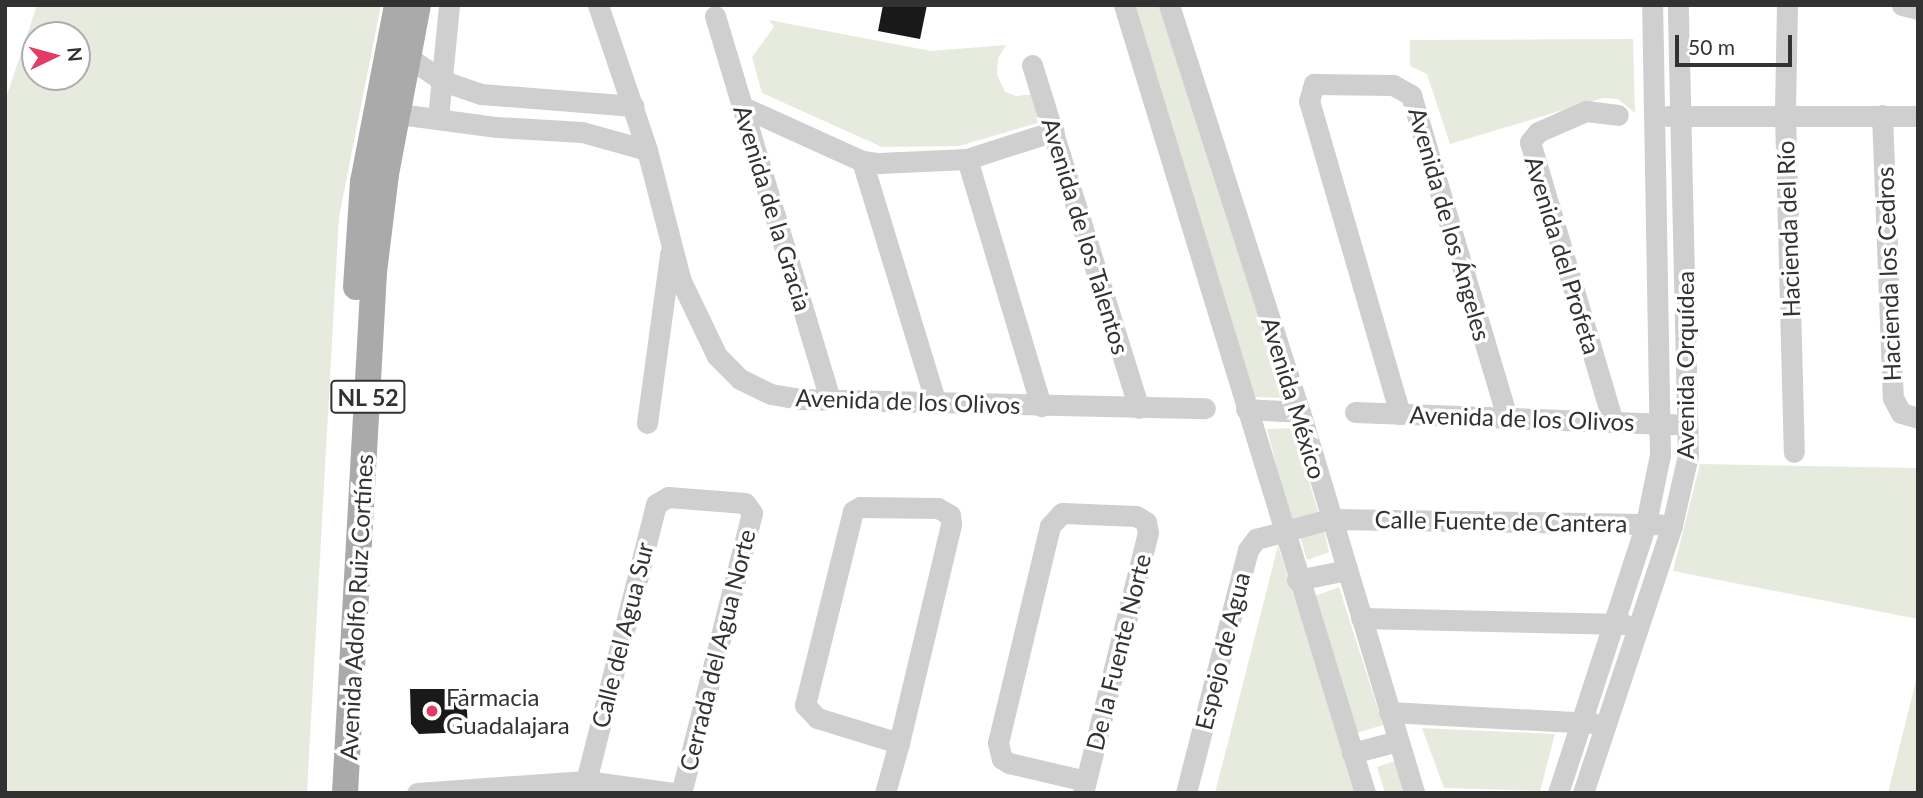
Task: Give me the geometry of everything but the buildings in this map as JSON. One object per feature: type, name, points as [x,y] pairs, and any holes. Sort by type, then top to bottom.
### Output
[{"type":"main road","points":[[329,793],[359,228],[395,62],[398,5]]},
{"type":"main road","name":"Avenida Adolfo Ruiz Cortínes","points":[[345,793],[374,272],[395,115],[395,62],[418,5]]},
{"type":"street","points":[[438,118],[449,5]]},
{"type":"street","name":"Avenida de los Olivos","points":[[598,5],[634,106],[671,245],[699,323],[717,356],[740,379],[771,394],[830,400],[1205,408]]},
{"type":"street","name":"Avenida México","points":[[1124,5],[1364,793]]},
{"type":"street","name":"Avenida México","points":[[1169,5],[1300,411],[1330,519],[1415,793]]},
{"type":"street","name":"Avenida Orquídea","points":[[1558,793],[1610,623],[1646,523],[1658,467],[1661,423],[1652,5]]},
{"type":"street","name":"Avenida Orquídea","points":[[1583,793],[1672,525],[1684,479],[1689,425],[1678,5]]},
{"type":"street","name":"Hacienda del Río","points":[[1787,5],[1785,114],[1794,452]]},
{"type":"street","points":[[1902,5],[1918,9]]},
{"type":"street","name":"Avenida de la Gracia","points":[[715,16],[830,400]]},
{"type":"street","points":[[395,62],[443,81],[502,97],[634,106]]},
{"type":"street","name":"Avenida de los Talentos","points":[[1032,65],[1139,408]]},
{"type":"street","name":"Avenida de los Ángeles","points":[[1399,414],[1309,101],[1314,84],[1393,85],[1411,95],[1507,418]]},
{"type":"street","points":[[743,107],[862,161],[901,164],[967,159],[1054,131]]},
{"type":"street","name":"Avenida del Profeta","points":[[1613,422],[1530,142],[1538,132],[1586,111],[1606,110],[1618,116]]},
{"type":"street","points":[[1653,117],[1785,114],[1918,117]]},
{"type":"street","points":[[395,115],[582,132],[647,150]]},
{"type":"street","name":"Hacienda los Cedros","points":[[1882,115],[1893,398],[1901,413],[1918,418]]},
{"type":"street","points":[[967,159],[1041,406]]},
{"type":"street","points":[[862,161],[936,403]]},
{"type":"street","points":[[647,423],[671,245]]},
{"type":"street","points":[[1246,410],[1300,411]]},
{"type":"street","name":"Avenida de los Olivos","points":[[1355,412],[1689,425]]},
{"type":"street","name":"Cerrada del Agua Norte","points":[[668,497],[750,507],[681,793]]},
{"type":"street","name":"Calle del Agua Sur","points":[[584,787],[652,511],[668,497]]},
{"type":"street","points":[[885,793],[899,743],[950,515],[938,508],[856,508],[805,705],[817,718],[899,743]]},
{"type":"street","name":"De la Fuente Norte","points":[[1062,513],[1136,516],[1146,522],[1148,533],[1084,787],[1009,763],[999,751],[1048,534],[1062,513]]},
{"type":"street","name":"Calle Fuente de Cantera","points":[[1283,530],[1330,519],[1672,525]]},
{"type":"street","name":"Espejo de Agua","points":[[1186,793],[1248,550],[1256,539],[1283,530]]},
{"type":"street","points":[[1297,580],[1347,570]]},
{"type":"street","points":[[1361,618],[1637,625]]},
{"type":"street","points":[[1389,712],[1605,724]]},
{"type":"street","points":[[1352,753],[1398,741]]},
{"type":"street","points":[[417,793],[584,787],[676,793]]},
{"type":"shaded area","points":[[37,5],[381,5],[339,217],[307,793],[5,793],[5,101],[21,53],[21,91],[91,91],[91,21],[32,21]]},
{"type":"shaded area","points":[[1130,5],[1164,5],[1287,398],[1252,397]]},
{"type":"shaded area","points":[[769,20],[931,51],[1006,45],[998,59],[997,74],[1005,92],[1016,96],[1035,94],[1048,120],[959,146],[882,147],[762,93],[752,57],[774,27]]},
{"type":"shaded area","points":[[1633,39],[1635,113],[1618,99],[1603,98],[1450,144],[1427,74],[1410,66],[1410,40]]},
{"type":"shaded area","points":[[1293,428],[1320,518],[1290,519],[1267,429]]},
{"type":"shaded area","points":[[1700,464],[1918,468],[1918,619],[1673,571]]},
{"type":"shaded area","points":[[1324,531],[1329,552],[1307,560],[1299,534]]},
{"type":"shaded area","points":[[1278,546],[1357,793],[1215,793]]},
{"type":"shaded area","points":[[1339,587],[1383,725],[1357,733],[1315,596]]},
{"type":"shaded area","points":[[1918,673],[1918,793],[1888,793]]},
{"type":"shaded area","points":[[1422,728],[1555,734],[1540,791],[1444,788]]},
{"type":"shaded area","points":[[1398,760],[1409,793],[1385,793],[1377,767]]},
{"type":"place","name":"Farmacia Guadalajara","points":[[432,711]]}]
